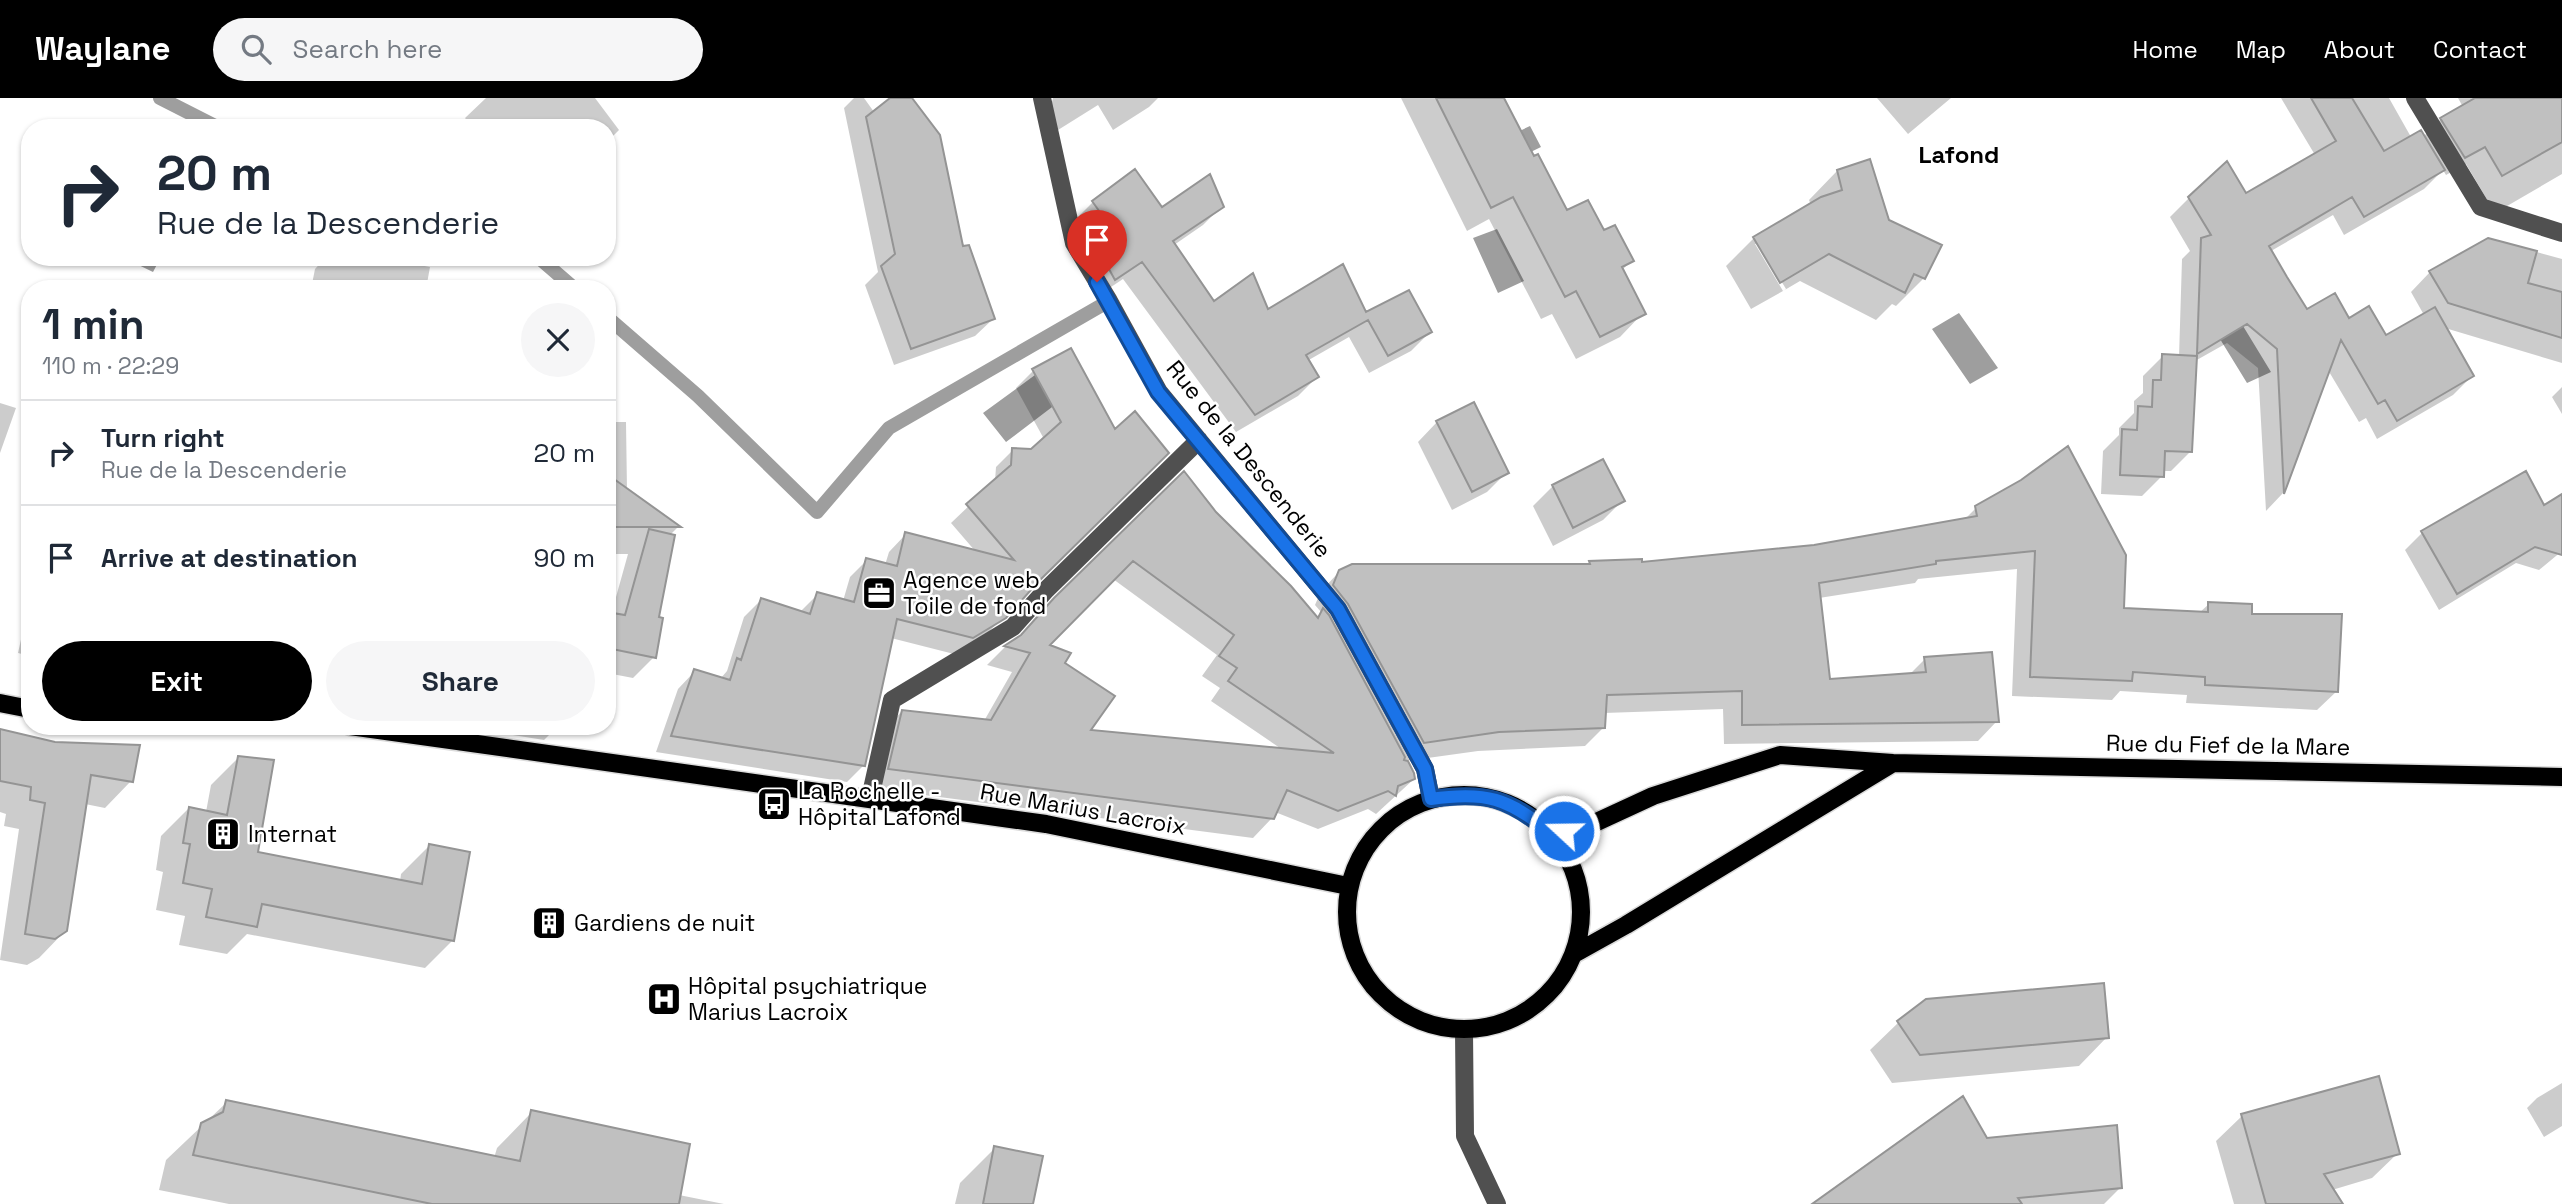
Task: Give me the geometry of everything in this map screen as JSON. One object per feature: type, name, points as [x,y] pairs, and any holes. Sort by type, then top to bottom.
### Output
[{"type":"main road","points":[[0,703],[21,707]]},
{"type":"main road","name":"Rue Marius Lacroix","points":[[415,735],[1046,824],[1348,886]]},
{"type":"main road","name":"Rue du Fief de la Mare","points":[[1551,833],[1588,826],[1653,796],[1780,755],[1893,763],[2562,777]]},
{"type":"main road","points":[[1574,954],[1893,763]]},
{"type":"main road","points":[[1464,794],[1496,799],[1525,812],[1551,833],[1569,860],[1580,890],[1581,923],[1574,954],[1557,985],[1531,1009],[1499,1025],[1464,1031],[1402,1013],[1374,989],[1354,958],[1345,923],[1348,886],[1359,856],[1378,831],[1402,811],[1431,799],[1464,794]]},
{"type":"street","name":"Rue de la Descenderie","points":[[1042,98],[1074,243],[1158,392],[1338,609],[1425,769],[1431,799]]},
{"type":"street","points":[[2415,98],[2481,207],[2562,233]]},
{"type":"street","points":[[870,798],[892,700],[1013,627],[1046,590],[1199,440]]},
{"type":"street","points":[[1464,1031],[1465,1136],[1497,1204]]},
{"type":"shaded area","points":[[1530,126],[1541,147],[1502,166],[1488,146]]},
{"type":"shaded area","points":[[1497,229],[1524,281],[1498,293],[1473,238]]},
{"type":"shaded area","points":[[141,266],[156,266],[153,272]]},
{"type":"shaded area","points":[[1959,313],[1998,368],[1970,384],[1932,329]]},
{"type":"shaded area","points":[[2243,326],[2271,372],[2247,383],[2220,339]]},
{"type":"shaded area","points":[[1035,375],[1056,404],[1006,442],[983,413]]},
{"type":"building","points":[[890,98],[912,98],[940,135],[963,246],[969,245],[995,319],[911,349],[881,266],[895,254],[866,117]]},
{"type":"building","points":[[1436,98],[1504,98],[1534,156],[1538,154],[1567,210],[1588,200],[1604,230],[1615,225],[1634,261],[1622,267],[1646,314],[1600,337],[1576,291],[1565,297],[1513,197],[1491,208]]},
{"type":"building","points":[[2311,98],[2352,98],[2384,151],[2421,130],[2445,170],[2364,217],[2352,197],[2269,246],[2287,277],[2307,309],[2335,293],[2349,318],[2369,306],[2386,335],[2435,307],[2474,376],[2397,421],[2385,400],[2378,404],[2341,340],[2284,494],[2277,349],[2247,324],[2197,354],[2201,238],[2211,235],[2188,197],[2227,161],[2246,193],[2336,141]]},
{"type":"building","points":[[2475,98],[2562,98],[2562,142],[2502,176],[2485,147],[2465,158],[2440,118]]},
{"type":"building","points":[[1870,159],[1889,220],[1942,245],[1925,279],[1914,274],[1905,293],[1829,254],[1780,283],[1753,237],[1821,197],[1842,190],[1837,170]]},
{"type":"building","points":[[1135,169],[1162,207],[1210,174],[1224,207],[1173,241],[1214,301],[1253,273],[1268,309],[1343,264],[1366,312],[1409,290],[1432,332],[1388,356],[1368,320],[1306,355],[1319,377],[1255,415],[1142,262],[1115,280],[1098,249],[1117,236],[1092,201]]},
{"type":"building","points":[[2488,238],[2537,251],[2528,283],[2562,292],[2562,338],[2448,303],[2429,271]]},
{"type":"building","points":[[1071,348],[1115,429],[1135,411],[1169,453],[1038,582],[1006,618],[973,638],[897,619],[865,766],[671,736],[694,669],[730,680],[737,658],[741,660],[761,598],[810,614],[817,592],[854,602],[866,558],[897,566],[905,532],[1014,560],[966,504],[1011,465],[1012,448],[1031,449],[1061,422],[1032,369]]},
{"type":"building","points":[[2162,354],[2197,356],[2192,452],[2165,451],[2164,477],[2120,475],[2122,429],[2137,430],[2138,406],[2152,407],[2153,380],[2161,380]]},
{"type":"building","points":[[1474,402],[1509,473],[1472,492],[1436,421]]},
{"type":"building","points":[[2068,446],[2126,555],[2124,608],[2208,612],[2208,602],[2252,604],[2252,614],[2342,614],[2338,692],[2205,685],[2205,677],[2133,672],[2132,681],[2030,677],[2035,551],[1936,561],[1936,564],[1819,583],[1830,679],[1926,672],[1924,657],[1992,652],[1999,722],[1742,725],[1742,691],[1607,695],[1605,728],[1499,732],[1424,743],[1348,604],[1333,585],[1339,570],[1352,564],[1590,564],[1589,561],[1642,559],[1642,562],[1814,545],[1977,516],[1975,506],[2021,480]]},
{"type":"building","points":[[1603,459],[1625,501],[1573,528],[1552,485]]},
{"type":"building","points":[[1184,471],[1216,512],[1291,586],[1318,618],[1323,608],[1329,615],[1405,757],[1404,760],[1408,761],[1415,779],[1398,786],[1396,796],[1388,791],[1338,811],[1287,790],[1274,819],[888,769],[902,710],[991,720],[1030,653],[1004,646],[1021,635],[1054,598]],"holes":[[[1133,561],[1234,635],[1219,656],[1237,668],[1228,681],[1334,753],[1091,730],[1115,696],[1065,663],[1071,653],[1050,645]]]},
{"type":"building","points":[[2526,471],[2544,505],[2562,494],[2562,555],[2535,547],[2457,594],[2421,531]]},
{"type":"building","points":[[616,480],[681,527],[616,527]]},
{"type":"building","points":[[649,529],[675,535],[659,617],[663,618],[656,658],[616,650],[616,614],[625,615]]},
{"type":"building","points":[[0,729],[55,742],[140,745],[133,782],[91,775],[67,931],[55,939],[25,934],[45,803],[30,800],[31,787],[0,781]]},
{"type":"building","points":[[238,756],[274,760],[258,852],[422,884],[429,844],[470,852],[454,941],[262,904],[257,927],[206,917],[212,889],[183,883],[190,844],[183,843],[189,807],[227,815]]},
{"type":"building","points":[[2104,983],[2109,1038],[1920,1055],[1897,1021],[1926,999]]},
{"type":"building","points":[[2379,1076],[2400,1154],[2324,1174],[2343,1204],[2266,1204],[2241,1114]]},
{"type":"building","points":[[1963,1096],[1987,1138],[2117,1125],[2122,1188],[2018,1198],[2022,1204],[1812,1204]]},
{"type":"building","points":[[226,1100],[520,1161],[531,1110],[690,1144],[679,1204],[432,1204],[193,1155],[201,1123],[223,1112]]},
{"type":"building","points":[[994,1146],[1043,1156],[1033,1204],[983,1204]]},
{"type":"waterway","points":[[160,98],[201,119]]},
{"type":"waterway","points":[[548,266],[565,280]]},
{"type":"waterway","points":[[616,325],[698,396],[817,512],[889,428],[1109,301]]},
{"type":"place","name":"Agence web Toile de fond","points":[[879,593]]},
{"type":"place","name":"La Rochelle - Hôpital Lafond","points":[[774,804]]},
{"type":"place","name":"Internat","points":[[223,834]]},
{"type":"place","name":"Gardiens de nuit","points":[[549,923]]},
{"type":"place","name":"Hôpital psychiatrique Marius Lacroix","points":[[664,999]]},
{"type":"district","name":"Lafond","points":[[1959,154]]},
{"type":"route","points":[[1097,282],[1158,392],[1338,609],[1425,769],[1431,799],[1464,794],[1496,799],[1525,812],[1551,833],[1564,831]]}]
